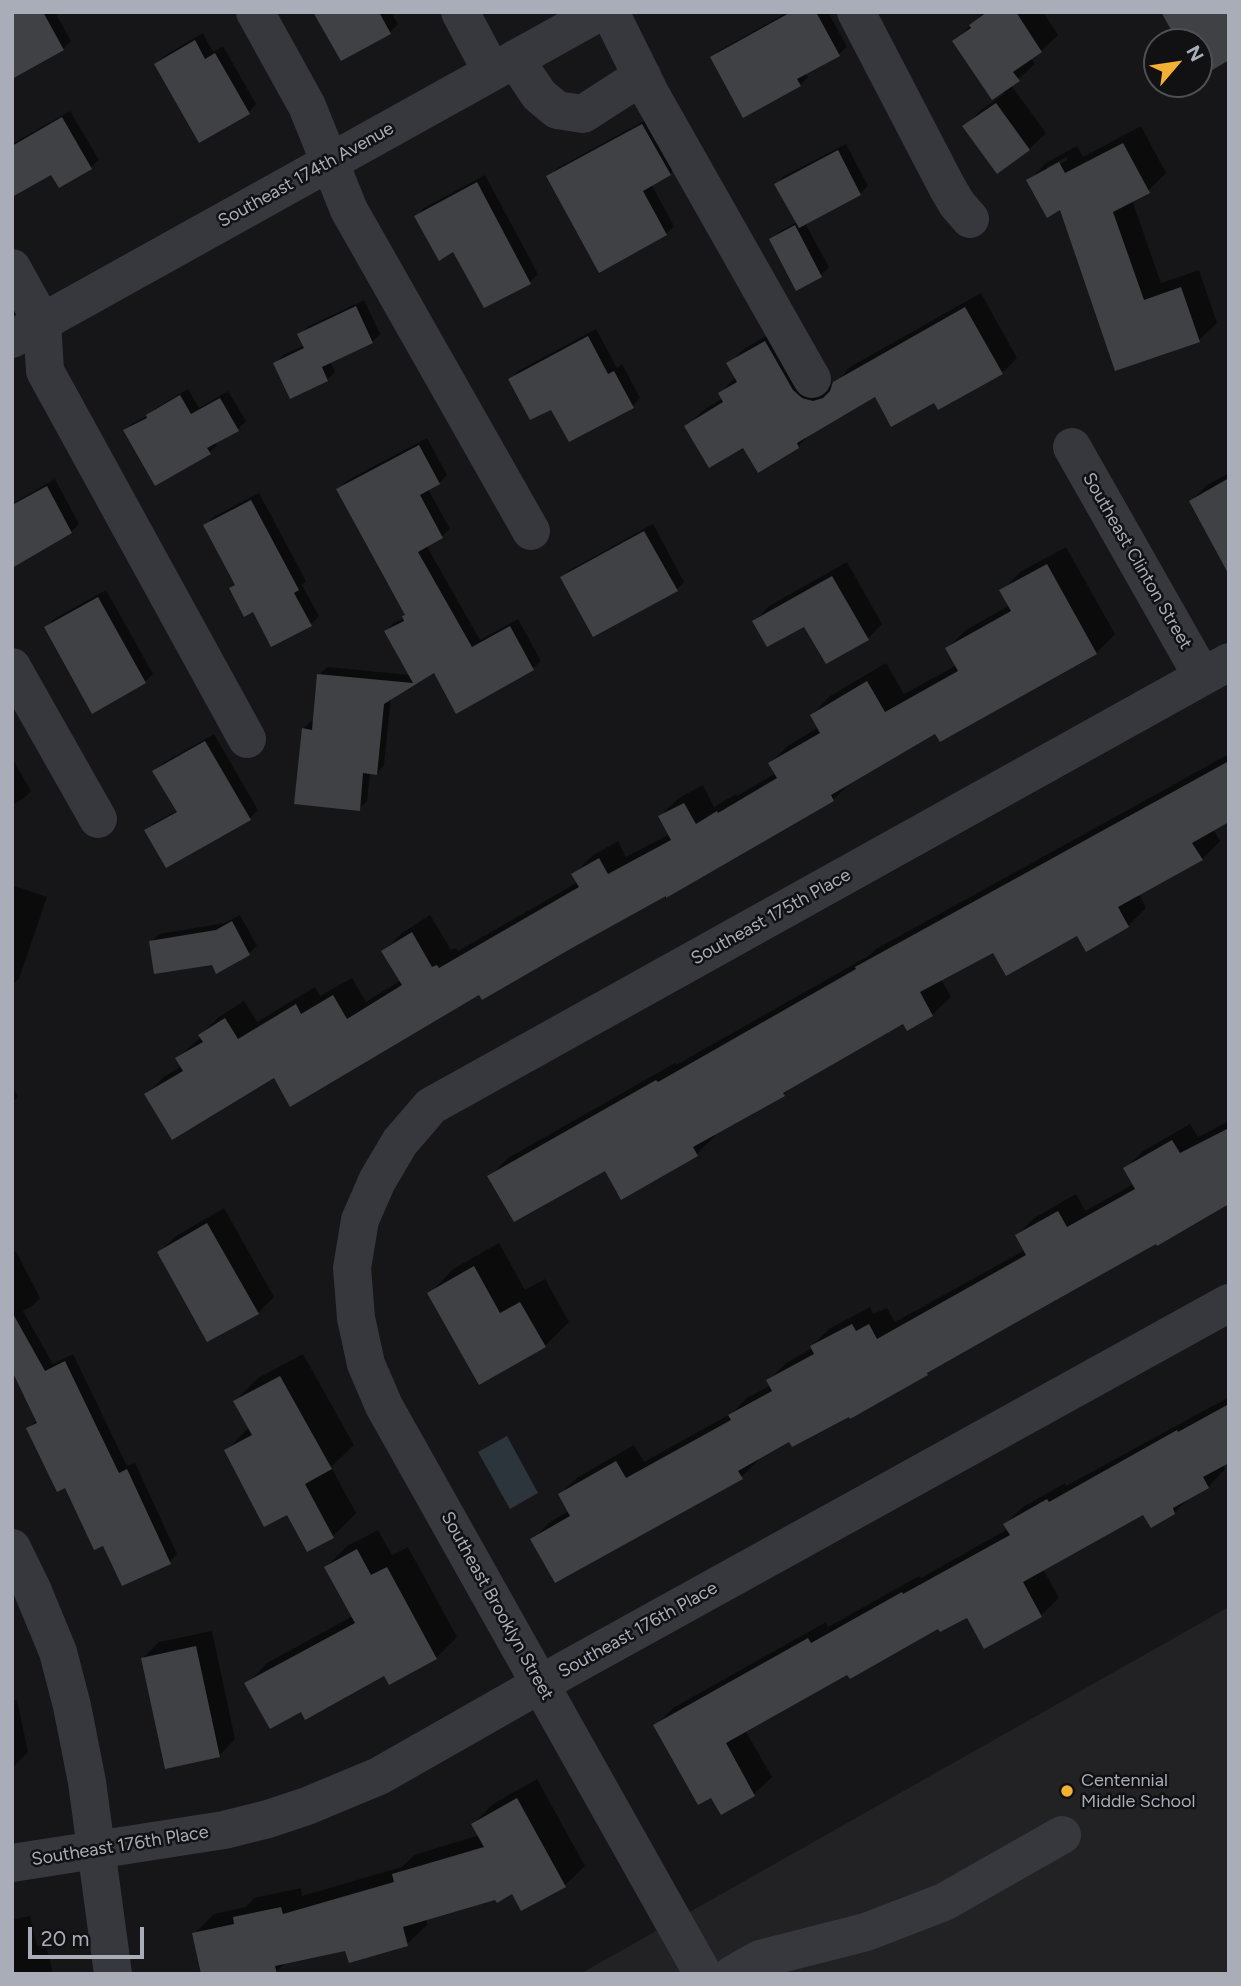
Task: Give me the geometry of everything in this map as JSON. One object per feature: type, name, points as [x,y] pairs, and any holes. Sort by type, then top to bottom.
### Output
[{"type":"street","points":[[255,12],[307,106],[349,210],[531,531]]},
{"type":"street","points":[[460,12],[503,66],[557,110],[583,114],[642,76]]},
{"type":"street","name":"Southeast 174th Avenue","points":[[27,331],[600,12]]},
{"type":"street","points":[[610,12],[650,93],[812,379]]},
{"type":"street","points":[[856,12],[947,187],[970,219]]},
{"type":"street","points":[[12,268],[27,331],[45,371],[247,739]]},
{"type":"street","name":"Southeast Clinton Street","points":[[1072,447],[1216,669]]},
{"type":"street","points":[[12,667],[98,819]]},
{"type":"street","name":"Southeast 175th Place","points":[[360,1220],[377,1181],[400,1142],[431,1107],[1216,669]]},
{"type":"street","name":"Southeast Brooklyn Street","points":[[360,1220],[352,1268],[356,1318],[366,1364],[384,1406],[703,1974]]},
{"type":"street","name":"Southeast 176th Place","points":[[12,1863],[224,1830],[307,1806],[379,1776],[1229,1303]]},
{"type":"street","points":[[12,1548],[58,1652],[72,1706],[84,1769],[113,1974]]},
{"type":"street","points":[[733,1974],[760,1959],[866,1932],[944,1902],[1062,1835]]},
{"type":"shaded area","points":[[507,1436],[538,1493],[510,1509],[478,1452]]},
{"type":"shaded area","name":"Centennial Middle School","points":[[1229,1607],[1229,1974],[580,1974]]},
{"type":"building","points":[[12,12],[43,12],[64,50],[12,79]]},
{"type":"building","points":[[313,12],[379,12],[391,34],[341,61]]},
{"type":"building","points":[[791,12],[816,12],[840,56],[797,79],[801,86],[743,118],[710,57]]},
{"type":"building","points":[[987,12],[1016,12],[1042,52],[1013,72],[1020,81],[992,100],[952,41],[971,28],[969,25]]},
{"type":"building","points":[[1161,12],[1229,12],[1229,60],[1213,70],[1213,28],[1170,28]]},
{"type":"building","points":[[195,40],[205,59],[215,53],[250,114],[199,143],[154,64]]},
{"type":"building","points":[[996,103],[1030,150],[997,174],[962,126]]},
{"type":"building","points":[[62,117],[92,169],[59,188],[51,175],[12,197],[12,146]]},
{"type":"building","points":[[642,124],[671,175],[643,191],[667,235],[599,273],[546,176]]},
{"type":"building","points":[[1123,143],[1150,193],[1113,212],[1144,300],[1181,287],[1200,342],[1115,371],[1060,210],[1047,218],[1026,180],[1059,162],[1065,173]]},
{"type":"building","points":[[838,150],[861,195],[799,228],[774,184]]},
{"type":"building","points":[[477,182],[531,284],[484,308],[453,252],[439,261],[414,216]]},
{"type":"building","points":[[795,225],[822,277],[796,291],[769,239]]},
{"type":"building","points":[[356,306],[373,343],[322,367],[328,381],[290,399],[273,363],[304,348],[297,334]]},
{"type":"building","points":[[965,307],[1003,374],[938,410],[934,403],[891,427],[875,397],[797,443],[799,448],[758,473],[743,448],[709,468],[684,426],[723,402],[718,393],[737,382],[726,363],[765,341],[793,390],[802,398],[813,401],[823,398],[830,391],[833,382]]},
{"type":"building","points":[[588,336],[608,374],[614,371],[634,408],[569,442],[551,410],[530,420],[508,379]]},
{"type":"building","points":[[180,395],[191,414],[220,398],[239,431],[207,448],[211,454],[155,486],[123,430],[147,418],[146,415]]},
{"type":"building","points":[[419,445],[440,484],[420,495],[443,538],[418,552],[472,647],[510,626],[534,670],[456,714],[434,673],[384,704],[377,775],[363,773],[360,811],[294,804],[302,728],[312,730],[317,674],[413,683],[384,631],[404,621],[402,616],[405,615],[336,489]]},
{"type":"building","points":[[1229,478],[1229,575],[1189,501]]},
{"type":"building","points":[[47,486],[72,533],[12,568],[12,505]]},
{"type":"building","points":[[251,500],[299,590],[294,593],[312,626],[271,647],[253,612],[244,617],[229,588],[235,585],[203,525]]},
{"type":"building","points":[[644,531],[678,591],[593,637],[560,577]]},
{"type":"building","points":[[1047,564],[1097,654],[940,742],[935,734],[831,795],[834,801],[482,1000],[479,995],[290,1107],[274,1078],[172,1140],[144,1094],[183,1071],[175,1058],[203,1042],[198,1035],[225,1018],[238,1039],[296,1004],[301,1014],[333,995],[347,1019],[402,985],[381,951],[412,932],[432,967],[437,965],[439,968],[579,887],[571,874],[599,858],[608,874],[671,840],[658,816],[684,803],[696,824],[777,778],[768,763],[820,733],[810,715],[867,681],[885,712],[958,671],[945,648],[1011,611],[999,590]]},
{"type":"building","points":[[832,576],[869,640],[826,664],[804,627],[767,647],[752,621]]},
{"type":"building","points":[[98,597],[146,683],[92,714],[44,627]]},
{"type":"building","points":[[205,741],[251,820],[166,868],[144,830],[177,812],[152,771]]},
{"type":"building","points":[[1229,761],[1229,822],[1192,843],[1203,860],[1118,907],[1129,927],[1086,952],[1077,936],[1006,976],[993,953],[920,992],[933,1016],[907,1031],[903,1024],[783,1093],[785,1096],[693,1147],[698,1156],[621,1200],[605,1171],[514,1222],[487,1176],[656,1080],[658,1082],[856,969],[855,967]]},
{"type":"building","points":[[232,921],[250,955],[216,974],[212,965],[154,974],[149,941],[216,930]]},
{"type":"building","points":[[1229,1128],[1229,1204],[850,1419],[849,1417],[792,1447],[789,1442],[738,1471],[743,1479],[555,1583],[530,1539],[570,1516],[558,1494],[616,1461],[626,1478],[731,1420],[728,1415],[772,1391],[766,1380],[814,1354],[810,1346],[852,1324],[856,1331],[869,1324],[877,1339],[1026,1255],[1015,1235],[1058,1211],[1067,1227],[1135,1189],[1123,1168],[1172,1140],[1180,1153]]},
{"type":"building","points":[[207,1223],[259,1314],[207,1342],[157,1252]]},
{"type":"building","points":[[474,1266],[500,1313],[520,1302],[546,1347],[479,1385],[427,1293]]},
{"type":"building","points":[[12,1312],[45,1371],[65,1361],[119,1473],[127,1469],[171,1564],[122,1586],[103,1546],[94,1550],[65,1488],[57,1492],[26,1428],[37,1423],[12,1371]]},
{"type":"building","points":[[280,1376],[332,1469],[305,1484],[334,1538],[307,1552],[287,1515],[264,1527],[224,1450],[252,1435],[233,1401]]},
{"type":"building","points":[[1229,1404],[1229,1463],[1203,1477],[1209,1488],[1173,1508],[1175,1514],[1151,1528],[1143,1515],[1023,1582],[1042,1617],[984,1649],[967,1618],[940,1632],[938,1629],[850,1679],[847,1675],[726,1743],[755,1796],[721,1815],[711,1798],[698,1805],[653,1725],[808,1638],[811,1643],[1010,1535],[1003,1524],[1047,1499],[1049,1502]]},
{"type":"building","points":[[357,1549],[371,1575],[387,1567],[437,1659],[389,1685],[384,1676],[305,1720],[301,1712],[270,1729],[244,1683],[355,1623],[324,1567]]},
{"type":"building","points":[[196,1646],[220,1757],[165,1769],[141,1658]]},
{"type":"building","points":[[517,1798],[566,1887],[521,1911],[512,1894],[497,1903],[495,1900],[403,1927],[408,1946],[349,1963],[345,1951],[275,1966],[277,1974],[201,1974],[192,1933],[234,1924],[233,1917],[281,1907],[283,1914],[394,1882],[392,1874],[484,1847],[471,1824]]},
{"type":"place","name":"Centennial Middle School","points":[[1067,1791]]}]
